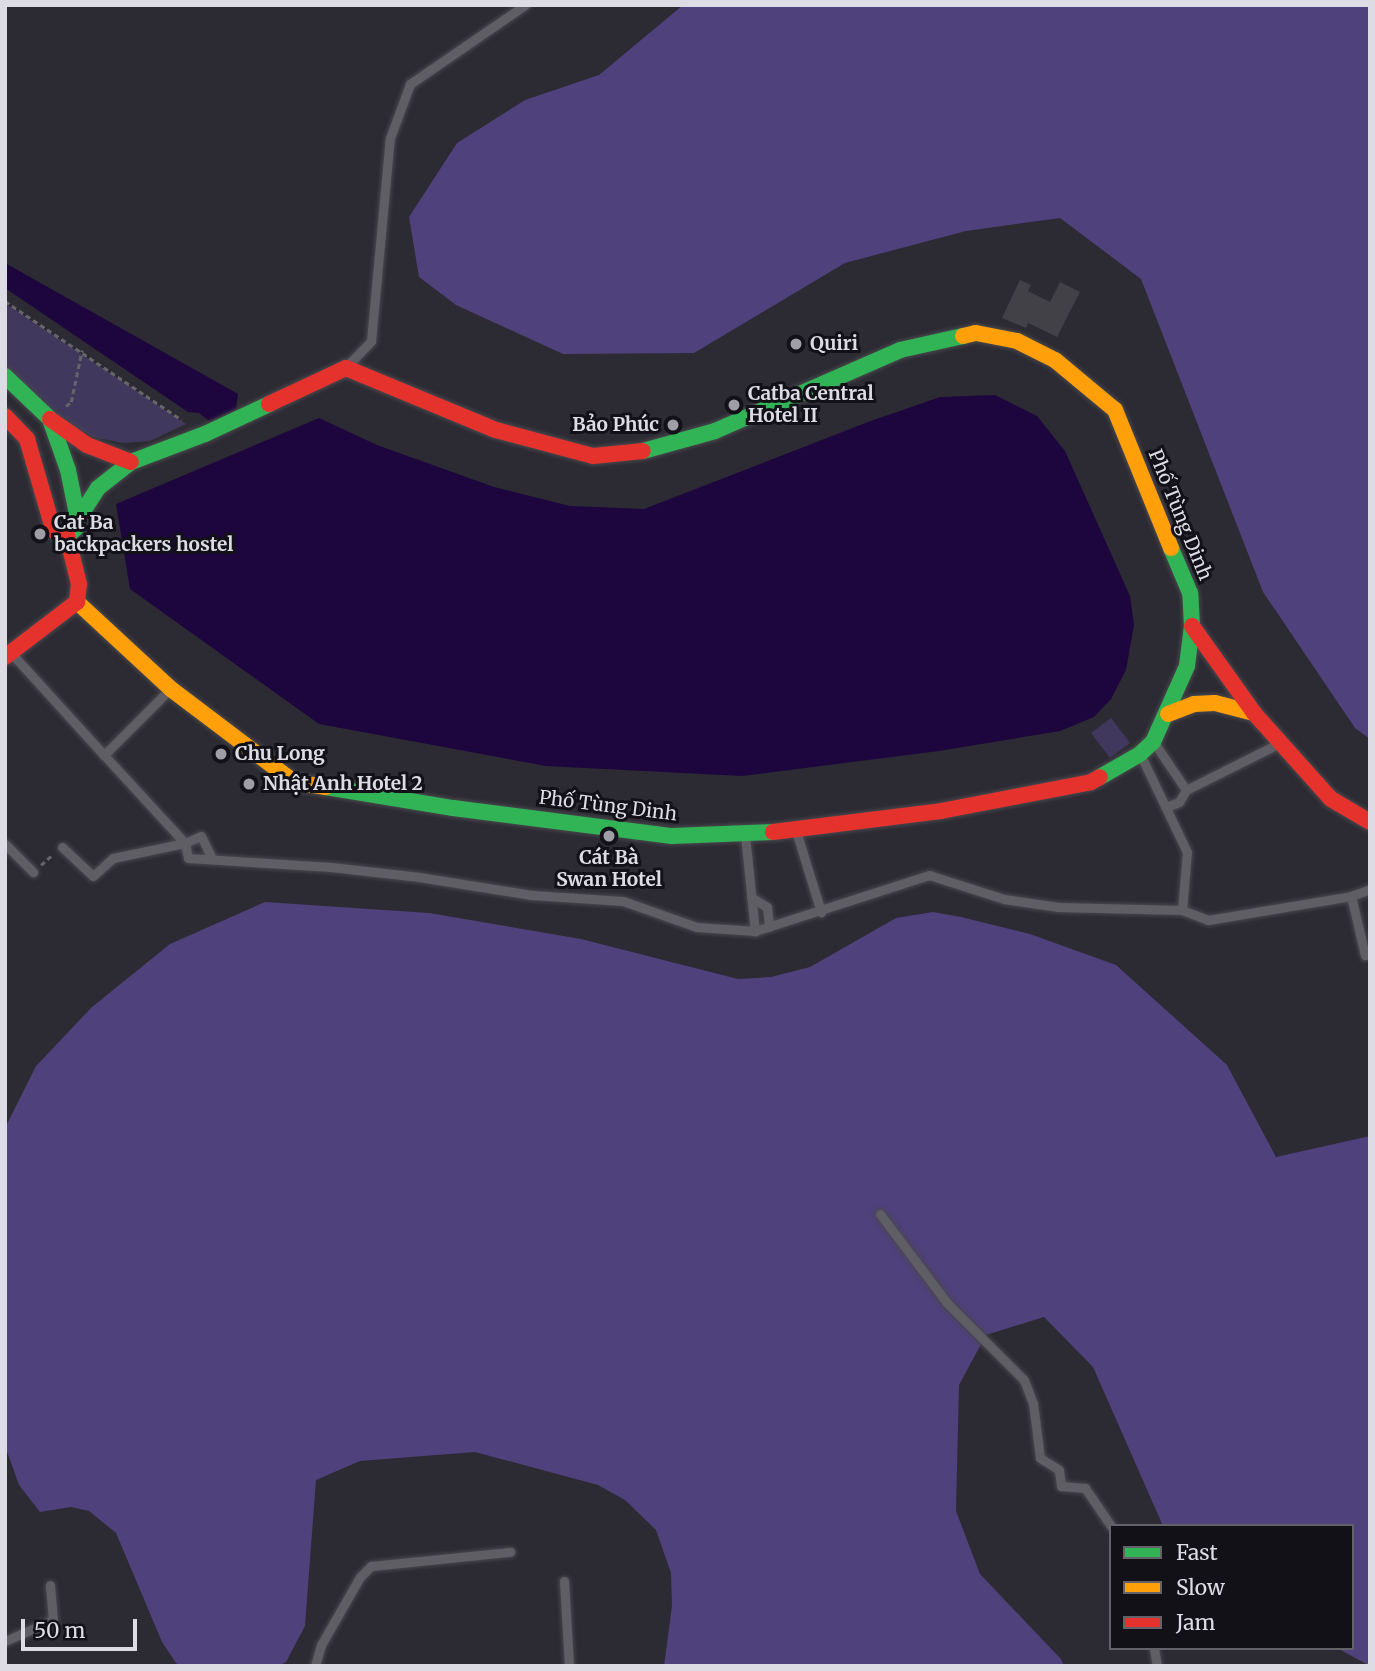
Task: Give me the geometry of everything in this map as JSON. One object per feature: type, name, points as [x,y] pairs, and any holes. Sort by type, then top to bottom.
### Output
[{"type":"main road","name":"Phố Tùng Dinh","points":[[78,602],[171,689],[294,782],[453,808],[672,836],[796,831],[941,811],[1091,782],[1140,754],[1153,742],[1168,714],[1187,666],[1192,626],[1190,593],[1115,410],[1055,360],[1017,341],[976,333],[900,350],[715,431],[640,452],[593,456],[496,430],[346,368]]},
{"type":"main road","points":[[67,537],[76,528],[78,519],[98,488],[131,462],[205,434],[346,368]]},
{"type":"main road","points":[[5,376],[50,419],[87,445],[131,462]]},
{"type":"main road","points":[[5,415],[27,439],[52,525],[56,532],[67,537]]},
{"type":"main road","points":[[27,439],[50,419]]},
{"type":"main road","points":[[50,419],[68,470],[78,519]]},
{"type":"main road","points":[[8,655],[78,602],[79,584],[67,537]]},
{"type":"main road","points":[[1192,626],[1254,713],[1331,799],[1370,822]]},
{"type":"main road","points":[[1168,714],[1194,704],[1215,702],[1254,713]]},
{"type":"lane","points":[[346,368],[371,341],[390,138],[410,84],[525,5]]},
{"type":"lane","points":[[8,655],[185,843],[188,858],[331,867],[419,877],[532,895],[623,901],[697,927],[755,931],[821,912],[929,875],[1004,899],[1058,907],[1182,910],[1208,920],[1351,896],[1370,889]]},
{"type":"lane","points":[[104,755],[171,689]]},
{"type":"lane","points":[[1153,742],[1186,790]]},
{"type":"lane","points":[[1166,807],[1179,803],[1186,790],[1282,742]]},
{"type":"lane","points":[[1140,754],[1187,852],[1182,910]]},
{"type":"lane","points":[[796,831],[821,912]]},
{"type":"lane","points":[[744,834],[755,931]]},
{"type":"lane","points":[[62,847],[93,876],[113,858],[185,843],[201,836],[212,859]]},
{"type":"lane","points":[[5,844],[33,872]]},
{"type":"lane","points":[[1351,896],[1365,956]]},
{"type":"lane","points":[[751,897],[767,907],[769,927]]},
{"type":"lane","points":[[1359,934],[1370,930]]},
{"type":"lane","points":[[880,1214],[947,1303],[1024,1380],[1033,1403],[1040,1458],[1059,1469],[1061,1486],[1085,1488],[1110,1524]]},
{"type":"lane","points":[[315,1666],[321,1645],[359,1577],[371,1566],[510,1552]]},
{"type":"lane","points":[[564,1581],[569,1666]]},
{"type":"lane","points":[[5,1642],[52,1620],[50,1585]]},
{"type":"path","points":[[5,301],[82,350],[182,420]]},
{"type":"path","points":[[50,419],[71,402],[82,350]]},
{"type":"path","points":[[33,872],[62,847]]},
{"type":"shaded area","points":[[683,5],[1370,5],[1370,739],[1355,728],[1263,592],[1141,279],[1060,218],[966,231],[845,263],[694,353],[563,354],[456,305],[419,277],[409,217],[457,143],[525,100],[599,75]]},
{"type":"shaded area","points":[[5,263],[238,394],[236,409],[209,421],[199,413],[188,412],[5,288]]},
{"type":"shaded area","points":[[5,303],[186,424],[150,441],[123,443],[93,437],[5,388]]},
{"type":"shaded area","points":[[995,395],[1037,416],[1065,451],[1130,596],[1134,625],[1126,670],[1111,699],[1094,717],[1060,731],[939,751],[742,776],[546,766],[319,724],[130,589],[116,504],[319,418],[377,445],[494,487],[570,506],[644,509],[940,397]]},
{"type":"shaded area","points":[[1111,718],[1130,743],[1110,758],[1091,733]]},
{"type":"shaded area","points":[[265,902],[429,913],[581,939],[738,979],[771,977],[810,967],[896,918],[933,912],[1030,934],[1116,965],[1227,1065],[1276,1157],[1370,1136],[1370,1666],[1341,1650],[1354,1650],[1354,1524],[1162,1524],[1093,1367],[1044,1317],[986,1335],[959,1385],[956,1511],[980,1574],[1061,1659],[1064,1666],[664,1666],[672,1606],[671,1573],[656,1530],[625,1500],[598,1485],[475,1452],[360,1461],[316,1480],[305,1626],[286,1662],[278,1666],[181,1666],[176,1663],[162,1642],[116,1533],[89,1511],[71,1507],[40,1512],[19,1485],[5,1446],[5,1128],[36,1066],[92,1007],[170,944]]},
{"type":"building","points":[[1020,280],[1031,285],[1028,291],[1050,302],[1060,282],[1080,292],[1057,337],[1028,323],[1026,328],[1002,318]]},
{"type":"traffic: fast","points":[[643,451],[715,431],[900,350],[963,336]]},
{"type":"traffic: fast","points":[[5,376],[50,419],[68,470],[78,519],[76,528],[67,536]]},
{"type":"traffic: fast","points":[[78,519],[98,488],[131,462],[205,434],[269,404]]},
{"type":"traffic: fast","points":[[1100,777],[1140,754],[1153,742],[1187,666],[1192,626],[1190,593],[1171,548]]},
{"type":"traffic: fast","points":[[326,787],[453,808],[672,836],[773,832]]},
{"type":"traffic: slow","points":[[963,336],[976,333],[1017,341],[1055,360],[1115,410],[1171,548]]},
{"type":"traffic: slow","points":[[77,602],[171,689],[294,782],[326,787]]},
{"type":"traffic: slow","points":[[1168,714],[1194,704],[1215,703],[1254,713]]},
{"type":"traffic: jam","points":[[269,404],[346,368],[496,430],[593,456],[643,451]]},
{"type":"traffic: jam","points":[[5,416],[27,439],[52,525],[56,532],[67,536]]},
{"type":"traffic: jam","points":[[50,419],[87,445],[131,462]]},
{"type":"traffic: jam","points":[[5,657],[77,602],[79,584],[67,536]]},
{"type":"traffic: jam","points":[[1192,626],[1254,713],[1331,799],[1370,822]]},
{"type":"traffic: jam","points":[[773,832],[941,811],[1091,782],[1100,777]]},
{"type":"place","name":"Quiri","points":[[796,344]]},
{"type":"place","name":"Catba Central Hotel II","points":[[734,405]]},
{"type":"place","name":"Bảo Phúc","points":[[673,425]]},
{"type":"place","name":"Cat Ba backpackers hostel","points":[[40,534]]},
{"type":"place","name":"Chu Long","points":[[221,754]]},
{"type":"place","name":"Nhật Anh Hotel 2","points":[[249,784]]},
{"type":"place","name":"Cát Bà Swan Hotel","points":[[609,836]]}]
